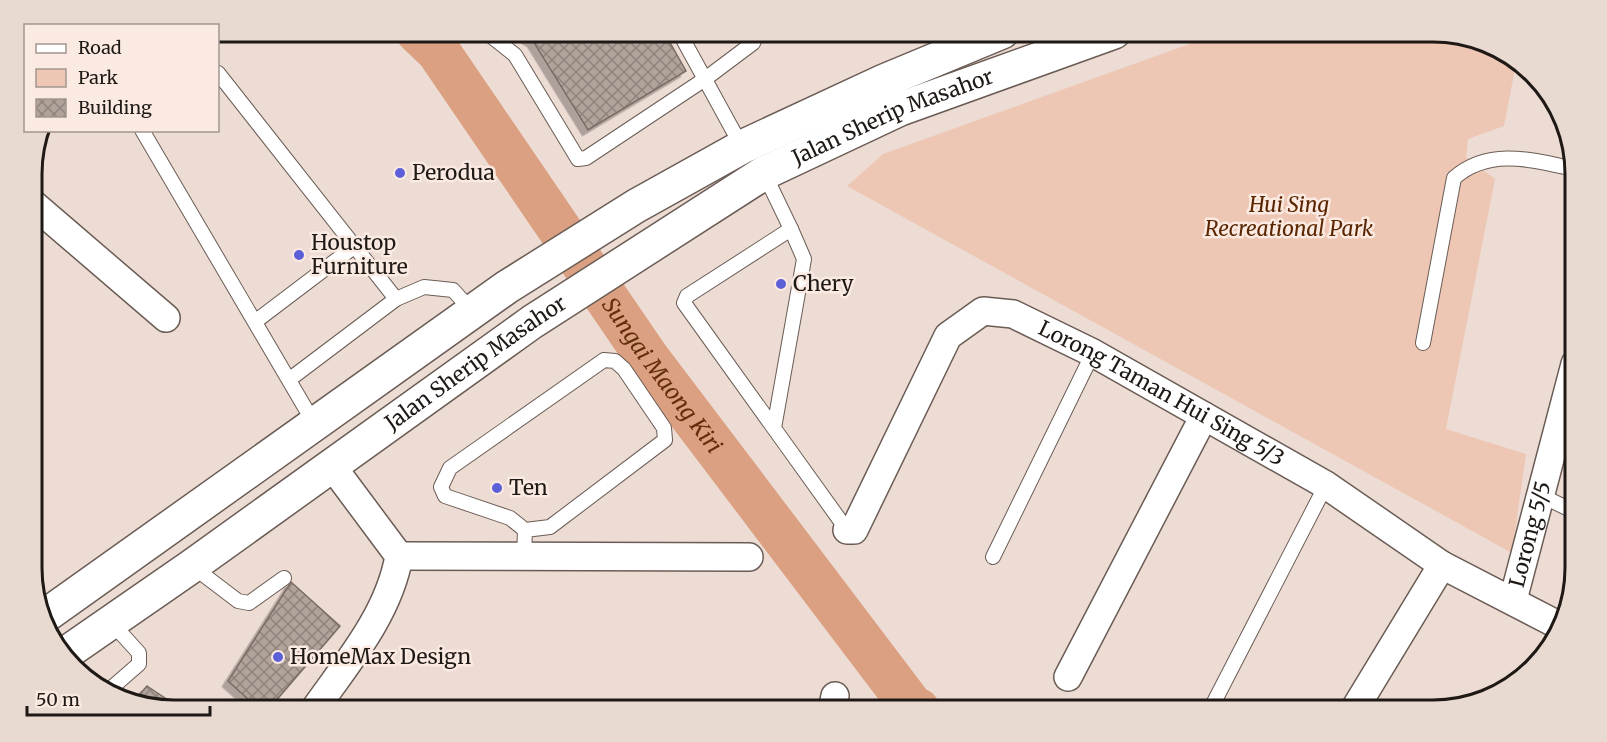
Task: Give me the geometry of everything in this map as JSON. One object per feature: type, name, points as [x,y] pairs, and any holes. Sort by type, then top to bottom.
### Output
[{"type":"main road","name":"Jalan Sherip Masahor","points":[[50,613],[472,311],[636,206],[742,147],[966,42]]},
{"type":"main road","name":"Jalan Sherip Masahor","points":[[70,650],[192,567],[532,322],[764,173],[900,109],[1086,42]]},
{"type":"street","points":[[42,212],[166,318]]},
{"type":"street","name":"Lorong Taman Hui Sing 5/3","points":[[847,530],[854,530],[948,336],[983,311],[1013,314],[1094,353],[1326,485],[1442,565],[1553,622]]},
{"type":"street","name":"Lorong 5/5","points":[[1513,600],[1565,401]]},
{"type":"street","points":[[1068,677],[1204,416]]},
{"type":"street","points":[[332,466],[399,556]]},
{"type":"street","points":[[399,556],[749,557]]},
{"type":"street","points":[[321,700],[358,648],[390,592],[399,556]]},
{"type":"street","points":[[1360,700],[1442,565]]},
{"type":"lane","points":[[499,42],[515,55],[578,159],[586,158],[705,79],[753,42]]},
{"type":"lane","points":[[685,42],[742,147]]},
{"type":"lane","points":[[219,74],[396,300]]},
{"type":"lane","points":[[143,132],[314,423]]},
{"type":"lane","points":[[1423,343],[1454,178],[1467,166],[1501,157],[1565,167]]},
{"type":"lane","points":[[764,173],[804,259],[774,428]]},
{"type":"lane","points":[[791,229],[687,296],[684,303],[847,530]]},
{"type":"lane","points":[[256,321],[355,246]]},
{"type":"lane","points":[[290,379],[396,300],[424,287],[453,290],[472,311]]},
{"type":"lane","points":[[993,557],[1094,353]]},
{"type":"lane","points":[[604,360],[615,361],[624,369],[664,428],[665,440],[550,527],[525,530],[510,518],[445,496],[441,487],[450,468],[604,360]]},
{"type":"lane","points":[[1215,700],[1326,485]]},
{"type":"lane","points":[[1540,495],[1565,507]]},
{"type":"lane","points":[[524,557],[525,530]]},
{"type":"lane","points":[[192,567],[238,601],[249,603],[284,578]]},
{"type":"lane","points":[[111,621],[139,653],[139,664],[114,685]]},
{"type":"green space","name":"Hui Sing Recreational Park","points":[[1195,42],[1451,43],[1484,52],[1514,69],[1504,126],[1468,139],[1466,157],[1495,179],[1446,429],[1526,454],[1512,553],[847,186],[883,154]]},
{"type":"building","points":[[534,42],[670,42],[686,71],[588,130]]},
{"type":"building","name":"HomeMax Design","points":[[291,582],[340,626],[277,700],[249,700],[228,681]]},
{"type":"building","points":[[147,686],[168,700],[165,700],[139,696]]},
{"type":"waterway","name":"Sungai Maong Kiri","points":[[429,42],[438,51],[646,356],[907,700]]},
{"type":"place","name":"Perodua","points":[[400,173]]},
{"type":"place","name":"Houstop Furniture","points":[[299,255]]},
{"type":"place","name":"Chery","points":[[781,284]]},
{"type":"place","name":"Ten","points":[[497,488]]},
{"type":"place","name":"HomeMax Design","points":[[278,657]]}]
